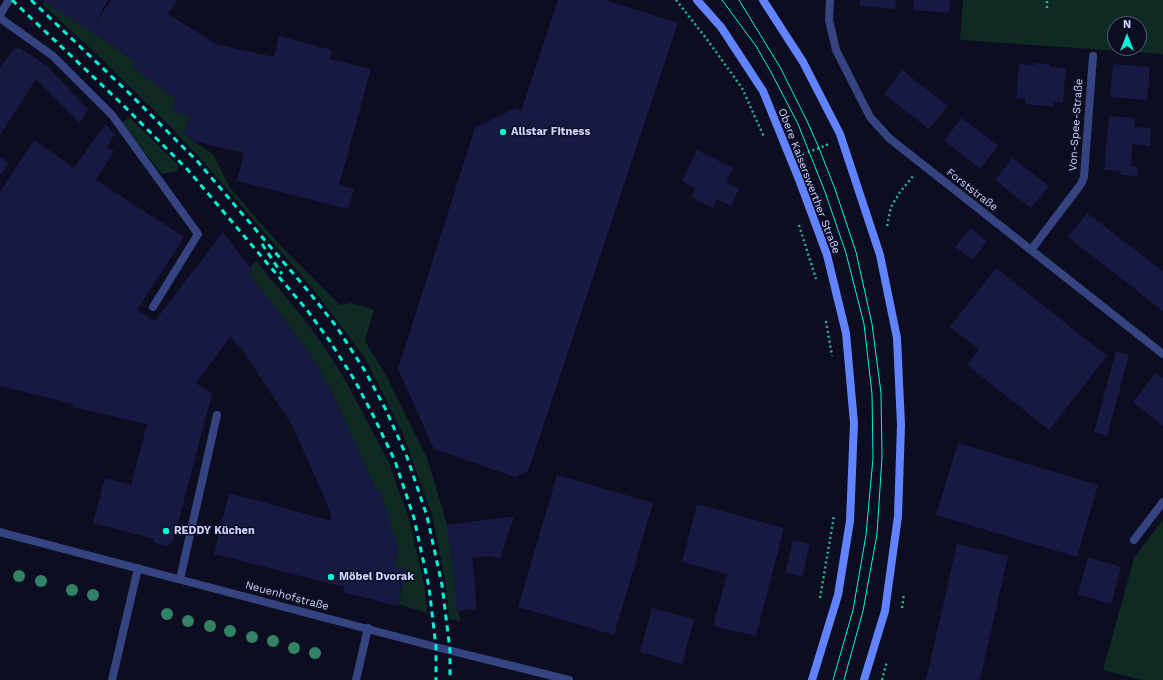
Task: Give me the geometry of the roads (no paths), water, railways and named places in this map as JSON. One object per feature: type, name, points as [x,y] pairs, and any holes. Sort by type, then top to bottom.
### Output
[{"type":"street","points":[[0,15],[9,0]]},
{"type":"street","name":"Obere Kaiserswerther Straße","points":[[698,0],[720,27],[763,91],[793,164],[827,255],[846,333],[854,423],[849,529],[838,595],[812,680]]},
{"type":"street","points":[[763,0],[803,62],[840,134],[880,255],[897,338],[901,425],[898,516],[885,611],[864,680]]},
{"type":"street","name":"Forststraße","points":[[830,0],[829,20],[836,50],[870,117],[889,138],[1163,354]]},
{"type":"street","points":[[0,18],[53,56],[112,115],[198,234],[153,307]]},
{"type":"street","name":"Von-Spee-Straße","points":[[1031,250],[1081,184],[1084,177],[1093,56]]},
{"type":"street","points":[[180,579],[217,415]]},
{"type":"street","points":[[1134,540],[1163,502]]},
{"type":"street","name":"Neuenhofstraße","points":[[0,532],[569,680]]},
{"type":"street","points":[[111,680],[138,568]]},
{"type":"street","points":[[356,680],[368,628]]},
{"type":"tram line","points":[[722,0],[756,46],[798,124],[825,192],[846,253],[864,324],[872,394],[873,458],[866,535],[853,610],[833,680]]},
{"type":"tram line","points":[[739,0],[780,67],[819,148],[835,189],[856,252],[872,324],[881,393],[882,457],[877,534],[863,611],[844,680]]},
{"type":"railway","points":[[12,0],[122,104],[188,170],[307,310],[329,340],[354,379],[395,461],[414,518],[429,587],[436,647],[436,680]]},
{"type":"railway","points":[[31,0],[129,93],[198,162],[309,292],[336,326],[365,371],[385,408],[407,457],[427,516],[442,585],[450,650],[450,680]]},
{"type":"railway","points":[[262,244],[282,274]]},
{"type":"place","name":"Allstar Fitness","points":[[503,132]]},
{"type":"place","name":"REDDY Küchen","points":[[166,531]]},
{"type":"place","name":"Möbel Dvorak","points":[[331,577]]}]
